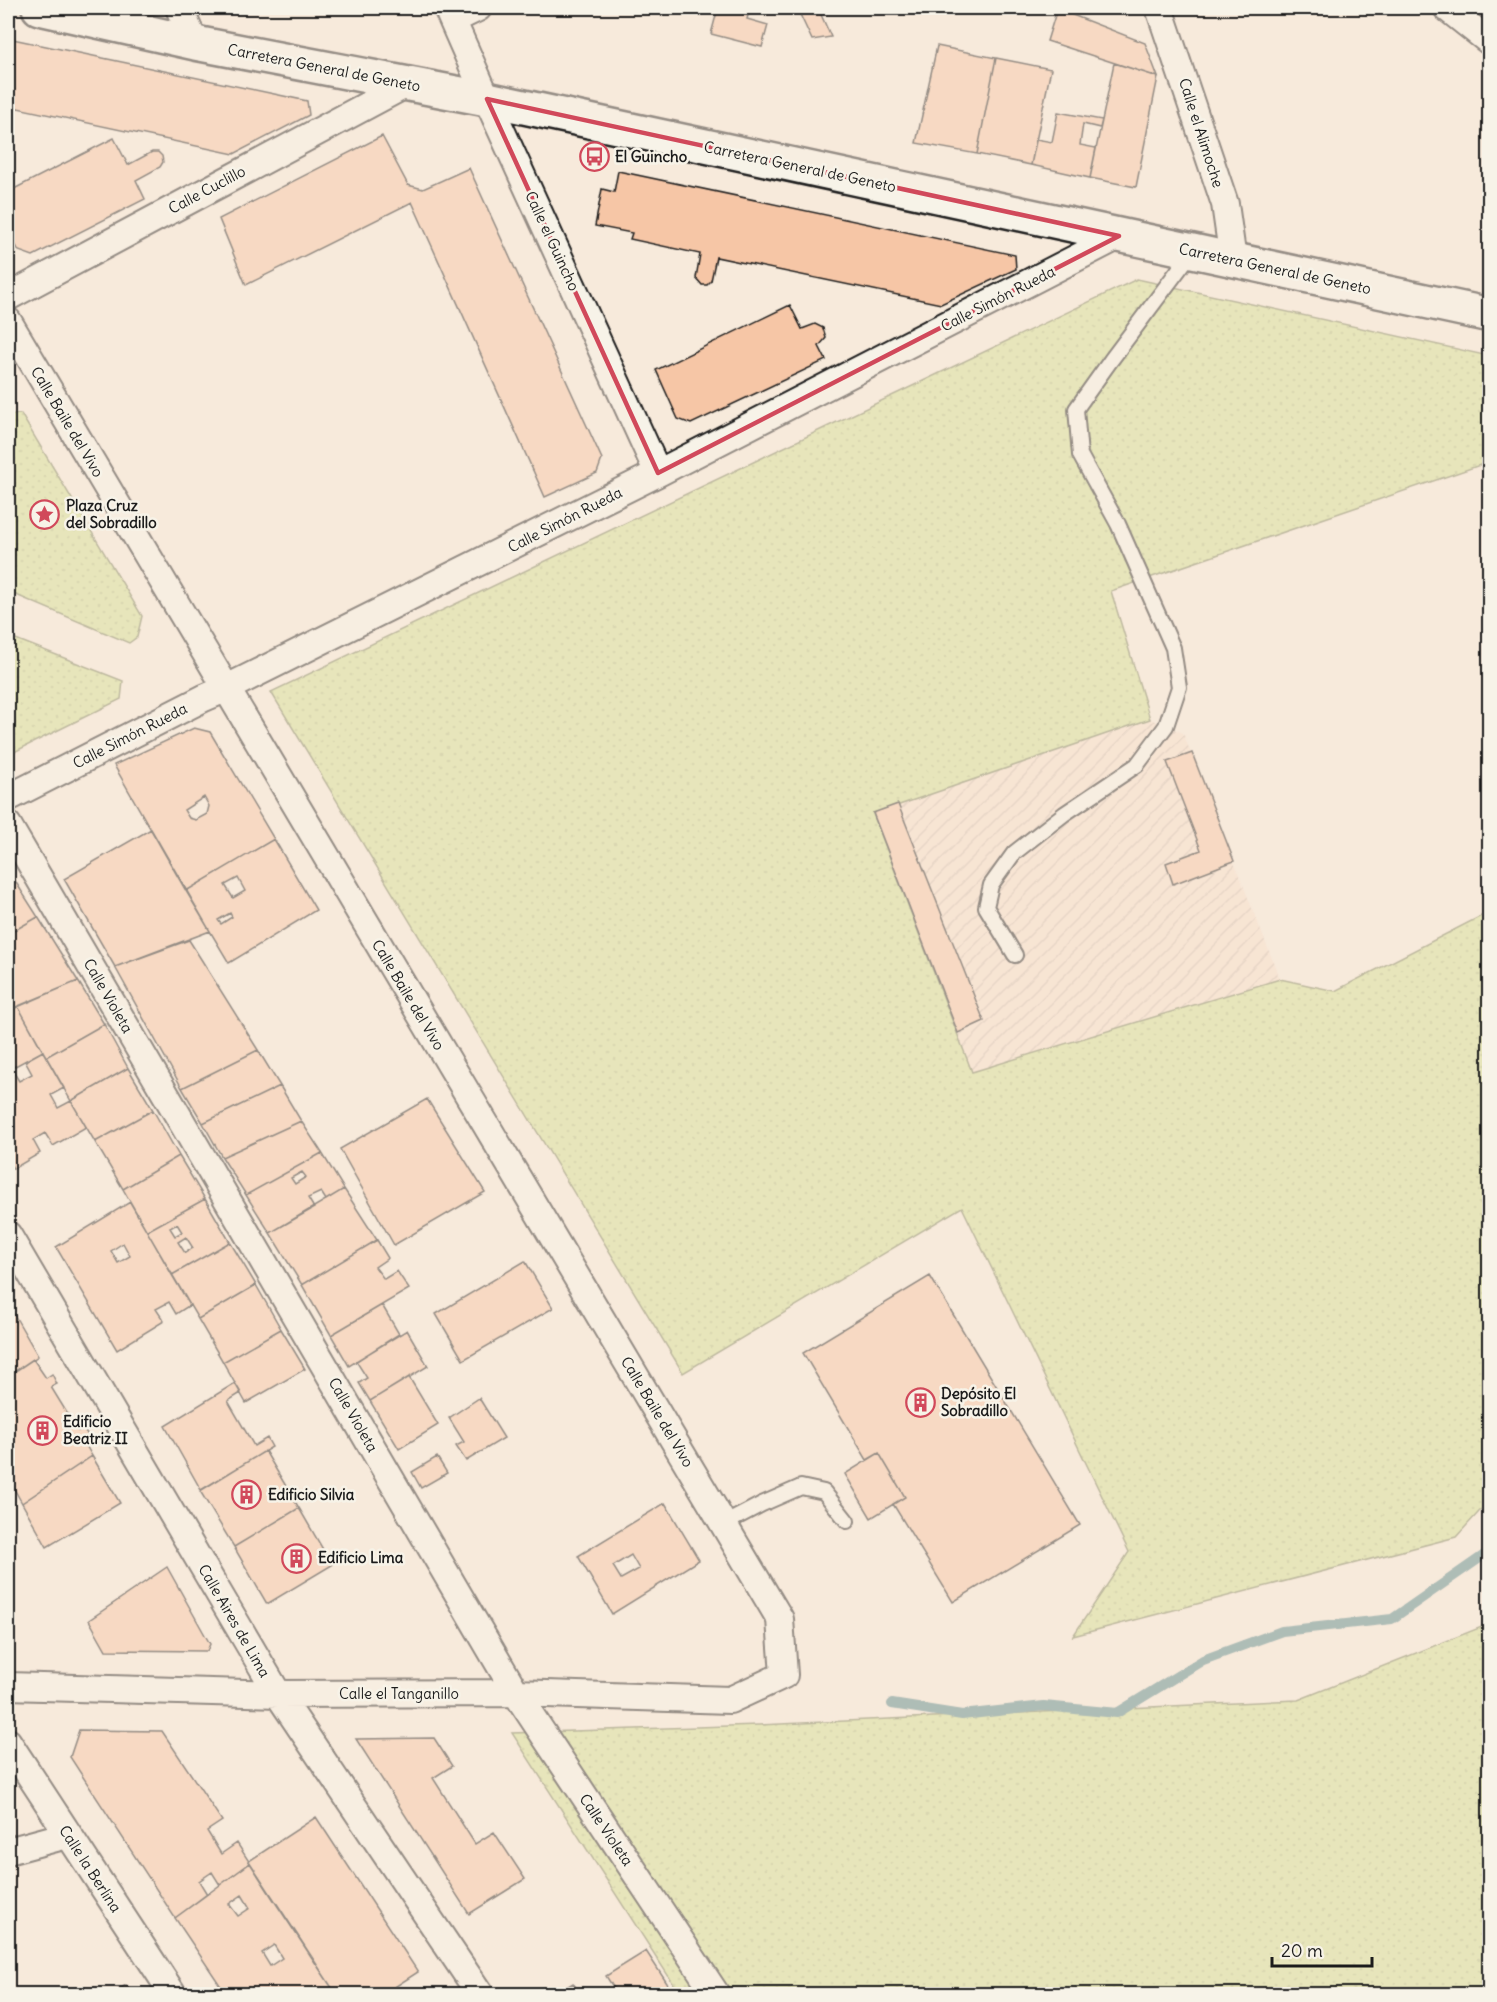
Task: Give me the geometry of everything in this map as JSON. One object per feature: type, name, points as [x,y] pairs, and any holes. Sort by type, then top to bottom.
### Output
[{"type":"main road","name":"Carretera General de Geneto","points":[[39,8],[195,43],[487,99],[1490,315]]},
{"type":"street","points":[[179,8],[195,43]]},
{"type":"street","points":[[450,14],[478,8]]},
{"type":"street","name":"Calle el Alimoche","points":[[1159,8],[1225,204],[1233,260]]},
{"type":"street","points":[[1447,8],[1488,37]]},
{"type":"street","name":"Calle el Guincho","points":[[450,14],[658,473]]},
{"type":"street","name":"Calle Cuclillo","points":[[8,297],[407,84]]},
{"type":"street","name":"Calle Simón Rueda","points":[[8,798],[658,473],[1119,236]]},
{"type":"street","name":"Calle Baile del Vivo","points":[[8,321],[780,1619],[784,1675]]},
{"type":"street","name":"Calle Violeta","points":[[8,825],[516,1693],[716,1995]]},
{"type":"street","name":"Calle Aires de Lima","points":[[8,1235],[278,1694],[480,1995]]},
{"type":"street","name":"Calle el Tanganillo","points":[[8,1686],[278,1694],[516,1693],[730,1700],[784,1675]]},
{"type":"street","name":"Calle la Berlina","points":[[8,1742],[173,1995]]},
{"type":"street","points":[[8,1851],[67,1835]]},
{"type":"lane","points":[[1015,955],[986,908],[991,885],[1014,853],[1064,814],[1137,765],[1166,726],[1179,687],[1173,648],[1118,525],[1080,455],[1076,409],[1192,252]]},
{"type":"lane","points":[[724,1524],[801,1487],[824,1492],[847,1521]]},
{"type":"highlighted area","points":[[487,99],[1119,236],[658,473]]},
{"type":"shaded area","points":[[1150,719],[1183,733],[1280,979],[972,1072],[869,813]]},
{"type":"green space","points":[[1137,279],[1489,356],[1489,462],[1111,591],[1150,719],[873,814],[972,1072],[1280,979],[1335,991],[1489,912],[1489,1501],[1456,1537],[1073,1636],[1129,1552],[962,1207],[683,1373],[271,692]]},
{"type":"green space","points":[[21,414],[142,616],[137,637],[129,643],[9,592],[13,558],[8,542],[8,415]]},
{"type":"green space","points":[[8,636],[123,681],[121,699],[8,755]]},
{"type":"green space","points":[[1489,1624],[1489,1994],[680,1994],[512,1733],[759,1725],[1298,1700]]},
{"type":"building","points":[[718,8],[750,8],[747,19],[768,25],[762,47],[711,34]]},
{"type":"building","points":[[797,8],[818,8],[831,37],[812,40]]},
{"type":"building","points":[[1057,9],[1145,43],[1158,77],[1047,41]]},
{"type":"building","points":[[8,38],[307,101],[309,115],[234,154],[8,106]]},
{"type":"building","points":[[937,46],[996,58],[977,154],[916,143]]},
{"type":"building","points":[[996,58],[1051,69],[1031,165],[977,154]]},
{"type":"building","points":[[1114,63],[1158,77],[1136,187],[1090,178]]},
{"type":"building","points":[[1058,112],[1102,120],[1100,128],[1083,124],[1080,145],[1096,148],[1090,178],[1031,165],[1036,139],[1052,142]]},
{"type":"building","points":[[382,136],[408,185],[423,189],[469,168],[602,459],[597,473],[545,497],[412,202],[246,285],[219,219]]},
{"type":"building","points":[[114,138],[128,165],[152,152],[158,152],[162,156],[163,162],[160,167],[136,180],[145,199],[33,256],[19,251],[8,231],[8,192]]},
{"type":"building","points":[[618,171],[1015,255],[1016,269],[941,304],[716,257],[711,281],[707,285],[702,285],[696,278],[700,254],[630,239],[632,233],[595,226],[602,189],[614,192]]},
{"type":"building","points":[[790,305],[802,329],[815,324],[823,328],[826,338],[819,346],[826,360],[691,424],[678,419],[656,370]]},
{"type":"building","points":[[194,728],[210,732],[274,839],[186,891],[114,765]],"holes":[[[204,797],[209,806],[207,814],[196,820],[189,818],[184,810]]]},
{"type":"building","points":[[1192,753],[1234,861],[1173,884],[1166,863],[1201,850],[1167,762]]},
{"type":"building","points":[[898,804],[984,1021],[958,1033],[873,813]]},
{"type":"building","points":[[151,829],[210,931],[115,967],[64,879]]},
{"type":"building","points":[[274,839],[316,910],[229,963],[186,891]],"holes":[[[238,878],[245,891],[233,898],[225,885]],[[230,913],[232,917],[221,924],[218,920]]]},
{"type":"building","points":[[8,870],[38,917],[8,934]]},
{"type":"building","points":[[38,917],[78,981],[8,1011],[8,934]]},
{"type":"building","points":[[189,940],[258,1050],[182,1088],[115,967]]},
{"type":"building","points":[[78,981],[104,1024],[46,1057],[18,1006]]},
{"type":"building","points":[[18,1006],[43,1051],[8,1070],[8,1011]]},
{"type":"building","points":[[104,1024],[128,1068],[71,1101],[46,1057]]},
{"type":"building","points":[[258,1050],[280,1086],[203,1123],[182,1088]]},
{"type":"building","points":[[43,1051],[64,1088],[51,1095],[58,1108],[71,1101],[86,1127],[53,1146],[45,1133],[33,1140],[40,1153],[13,1169],[8,1159],[8,1070],[11,1068],[19,1081],[32,1074],[25,1061]]},
{"type":"building","points":[[128,1068],[153,1110],[95,1142],[71,1101]]},
{"type":"building","points":[[280,1086],[301,1121],[222,1157],[203,1123]]},
{"type":"building","points":[[427,1099],[485,1192],[394,1245],[340,1149]]},
{"type":"building","points":[[153,1110],[179,1156],[123,1189],[95,1142]]},
{"type":"building","points":[[301,1121],[322,1153],[246,1195],[222,1157]]},
{"type":"building","points":[[322,1153],[344,1189],[326,1200],[321,1192],[308,1198],[314,1208],[270,1233],[246,1195]],"holes":[[[302,1172],[306,1177],[295,1184],[291,1178]]]},
{"type":"building","points":[[179,1156],[205,1199],[147,1231],[123,1189]]},
{"type":"building","points":[[344,1189],[377,1240],[302,1285],[270,1233]]},
{"type":"building","points":[[205,1199],[230,1242],[172,1275],[147,1231]],"holes":[[[177,1224],[182,1232],[175,1236],[170,1228]],[[186,1237],[193,1248],[185,1253],[178,1242]]]},
{"type":"building","points":[[130,1202],[190,1305],[176,1314],[169,1302],[156,1309],[164,1321],[117,1350],[56,1247]],"holes":[[[123,1243],[130,1256],[118,1263],[111,1251]]]},
{"type":"building","points":[[377,1240],[388,1258],[375,1267],[384,1279],[397,1271],[409,1289],[331,1335],[302,1285]]},
{"type":"building","points":[[230,1242],[256,1285],[198,1319],[172,1275]]},
{"type":"building","points":[[525,1261],[553,1308],[463,1360],[436,1314]]},
{"type":"building","name":"Depósito El Sobradillo","points":[[930,1276],[1080,1525],[953,1602],[893,1504],[905,1497],[879,1453],[867,1460],[803,1353]]},
{"type":"building","points":[[256,1285],[281,1329],[223,1362],[198,1319]]},
{"type":"building","points":[[8,1304],[38,1356],[8,1376]]},
{"type":"building","points":[[382,1305],[399,1334],[349,1366],[331,1335]]},
{"type":"building","points":[[281,1329],[305,1369],[246,1403],[223,1362]]},
{"type":"building","points":[[407,1330],[428,1366],[370,1401],[359,1383],[367,1378],[356,1361]]},
{"type":"building","name":"Edificio Beatriz II","points":[[33,1359],[46,1378],[52,1374],[57,1384],[51,1387],[78,1431],[83,1428],[90,1438],[84,1442],[92,1456],[22,1503],[8,1478],[8,1376]]},
{"type":"building","points":[[409,1377],[438,1425],[399,1449],[370,1401]]},
{"type":"building","points":[[235,1383],[241,1393],[228,1401],[254,1446],[267,1438],[272,1447],[201,1490],[165,1426]]},
{"type":"building","points":[[479,1398],[504,1438],[466,1461],[456,1446],[464,1442],[449,1418]]},
{"type":"building","name":"Edificio Silvia","points":[[265,1451],[299,1508],[234,1547],[200,1491]]},
{"type":"building","points":[[879,1453],[905,1497],[871,1518],[845,1474]]},
{"type":"building","points":[[92,1456],[120,1503],[47,1547],[22,1503]]},
{"type":"building","points":[[437,1457],[447,1473],[421,1488],[412,1472]]},
{"type":"building","points":[[665,1503],[699,1560],[612,1614],[578,1556]],"holes":[[[631,1555],[639,1569],[621,1579],[613,1566]]]},
{"type":"building","name":"Edificio Lima","points":[[299,1508],[332,1565],[267,1604],[234,1547]]},
{"type":"building","points":[[167,1567],[210,1644],[207,1651],[106,1650],[89,1620]]},
{"type":"building","points":[[79,1730],[162,1731],[222,1821],[207,1831],[221,1854],[237,1843],[250,1863],[220,1885],[212,1872],[199,1881],[207,1894],[175,1918],[70,1757]]},
{"type":"building","points":[[434,1738],[452,1766],[433,1778],[475,1844],[494,1832],[525,1879],[469,1914],[356,1739]]},
{"type":"building","points":[[316,1817],[418,1972],[384,1994],[336,1994],[249,1861]]},
{"type":"building","points":[[250,1863],[336,1994],[226,1994],[175,1918]],"holes":[[[242,1895],[250,1908],[238,1916],[229,1904]],[[274,1945],[282,1958],[270,1966],[262,1953]]]},
{"type":"building","points":[[646,1951],[674,1994],[607,1994],[615,1990],[606,1976]]},
{"type":"building","points":[[573,1983],[580,1994],[555,1994]]},
{"type":"building","points":[[126,1985],[133,1994],[111,1994]]},
{"type":"waterway","points":[[892,1704],[962,1715],[1044,1706],[1117,1713],[1203,1660],[1282,1631],[1392,1619],[1490,1551]]},
{"type":"place","name":"El Guincho","points":[[594,157]]},
{"type":"place","name":"Plaza Cruz del Sobradillo","points":[[45,515]]},
{"type":"place","name":"Depósito El Sobradillo","points":[[920,1403]]},
{"type":"place","name":"Edificio Beatriz II","points":[[42,1431]]},
{"type":"place","name":"Edificio Silvia","points":[[247,1495]]},
{"type":"place","name":"Edificio Lima","points":[[297,1558]]}]
